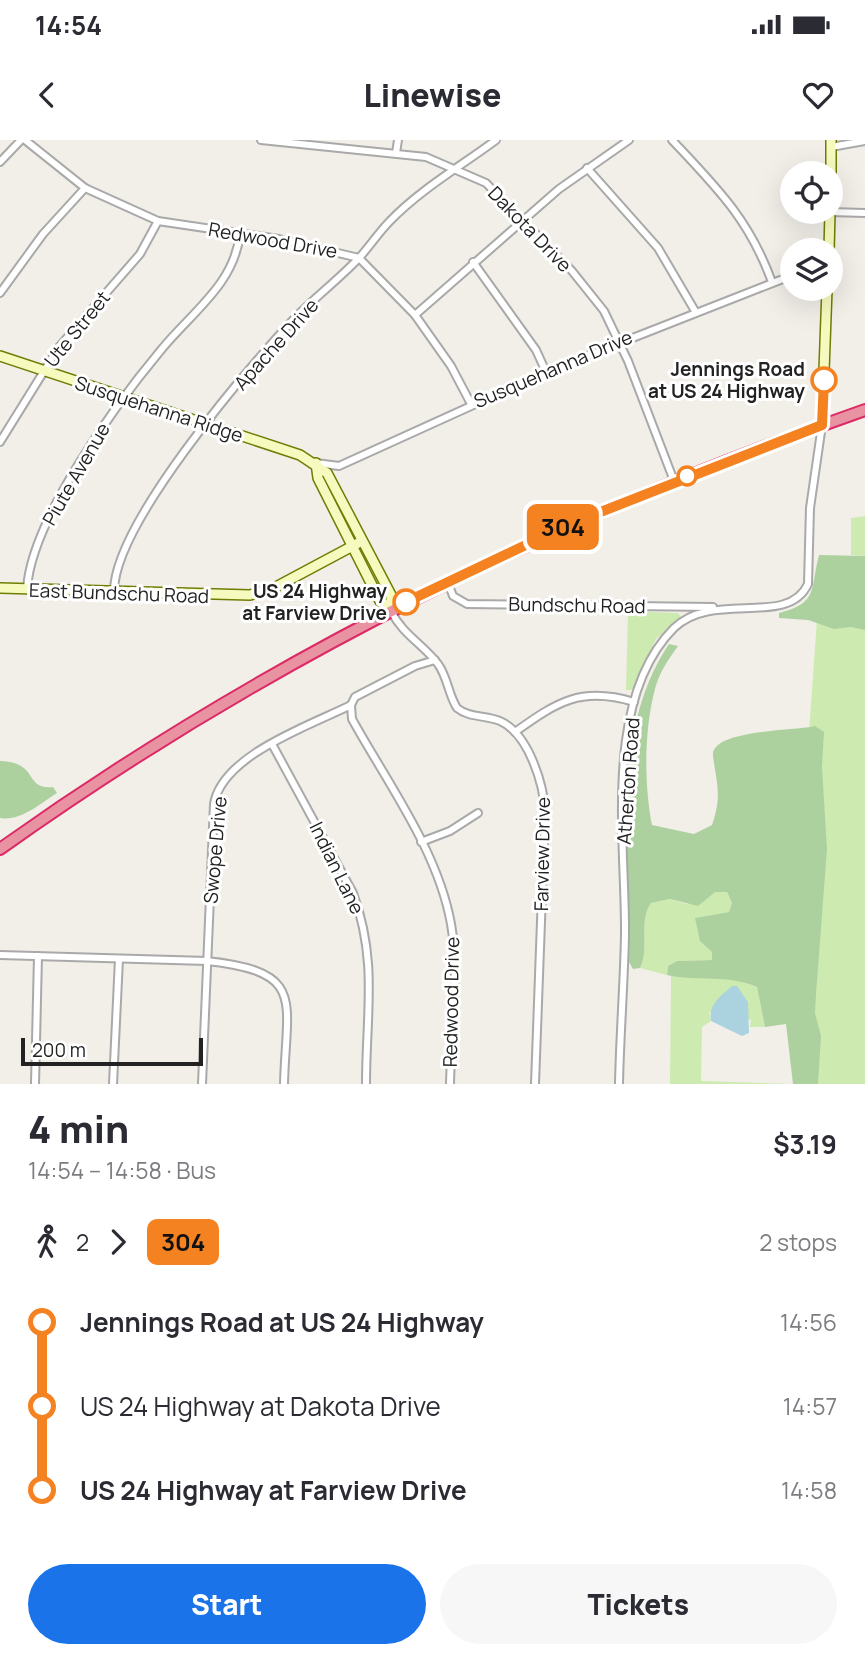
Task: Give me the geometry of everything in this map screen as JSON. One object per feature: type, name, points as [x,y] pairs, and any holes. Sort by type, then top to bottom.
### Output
[{"type":"highway","points":[[0,849],[174,733],[391,609],[570,524],[674,481],[865,410]]},
{"type":"street","points":[[0,162],[23,140]]},
{"type":"street","name":"Redwood Drive","points":[[23,140],[85,188],[158,221],[240,233],[332,250],[359,258],[415,315],[451,366],[471,404]]},
{"type":"street","name":"Dakota Drive","points":[[261,140],[426,157],[457,168],[486,183],[586,288],[619,341],[674,481]]},
{"type":"street","points":[[396,153],[398,140]]},
{"type":"street","name":"Apache Drive","points":[[114,593],[117,563],[142,515],[206,425],[293,321],[359,258],[390,221],[496,140]]},
{"type":"street","points":[[415,315],[522,220],[629,140]]},
{"type":"street","points":[[673,140],[738,213],[760,247],[772,282]]},
{"type":"street","points":[[820,140],[831,143],[865,141]]},
{"type":"street","points":[[831,143],[831,161]]},
{"type":"street","points":[[587,169],[658,248],[695,311]]},
{"type":"street","points":[[0,293],[43,234],[85,188]]},
{"type":"street","points":[[843,212],[865,213]]},
{"type":"street","name":"Ute Street","points":[[0,442],[43,371],[71,332],[140,254],[158,221]]},
{"type":"street","name":"Piute Avenue","points":[[27,589],[33,552],[90,444],[160,350],[226,277],[236,256],[240,233]]},
{"type":"street","points":[[472,262],[536,350],[545,372]]},
{"type":"street","name":"Susquehanna Drive","points":[[316,463],[339,466],[545,372],[780,279]]},
{"type":"street","points":[[822,425],[827,301]]},
{"type":"street","name":"Susquehanna Ridge","points":[[0,356],[316,463]]},
{"type":"street","name":"Atherton Road","points":[[619,1084],[625,936],[622,825],[624,775],[634,702],[650,663],[682,621],[718,607],[780,607],[794,602],[804,591],[808,584],[810,508],[822,425]]},
{"type":"street","points":[[316,463],[327,473],[391,595],[391,609]]},
{"type":"street","points":[[316,463],[318,478],[380,601],[391,609],[404,634],[436,660],[445,674],[451,698],[457,708],[500,721],[515,732],[546,711],[577,696],[599,694],[634,702]]},
{"type":"street","name":"East Bundschu Road","points":[[0,588],[250,595],[274,587],[362,541]]},
{"type":"street","points":[[365,571],[375,566]]},
{"type":"street","name":"Bundschu Road","points":[[447,582],[453,596],[467,604],[718,607]]},
{"type":"street","name":"Swope Drive","points":[[202,1084],[216,796],[221,784],[237,767],[272,744],[351,705],[361,694],[415,666],[436,660]]},
{"type":"street","name":"Redwood Drive","points":[[351,705],[352,719],[432,864],[451,925],[450,1084]]},
{"type":"street","name":"Farview Drive","points":[[515,732],[537,770],[544,793],[535,1084]]},
{"type":"street","name":"Indian Lane","points":[[272,744],[354,893],[362,916],[370,959],[366,1084]]},
{"type":"street","points":[[421,842],[450,831],[478,813]]},
{"type":"street","points":[[0,955],[207,961],[240,965],[264,972],[282,988],[286,1001],[284,1084]]},
{"type":"street","points":[[35,1084],[38,956]]},
{"type":"street","points":[[113,1084],[119,959]]},
{"type":"green space","points":[[865,516],[865,556],[851,555],[851,518]]},
{"type":"green space","points":[[819,555],[865,556],[865,630],[851,627],[834,629],[808,620],[779,618],[779,613],[801,604],[811,593]]},
{"type":"green space","points":[[628,611],[678,613],[681,617],[656,639],[632,690],[626,690]]},
{"type":"green space","points":[[817,619],[865,620],[865,1084],[807,1084],[796,918]]},
{"type":"green space","points":[[669,644],[678,646],[657,683],[647,739],[652,825],[694,834],[712,825],[718,798],[713,756],[716,747],[725,741],[756,733],[815,726],[824,732],[822,767],[827,849],[815,1013],[821,1036],[818,1084],[793,1084],[786,1024],[765,1027],[757,987],[724,979],[667,975],[668,966],[677,961],[712,960],[712,952],[700,941],[695,918],[729,912],[732,903],[727,892],[715,892],[698,906],[670,899],[651,903],[645,918],[644,952],[640,968],[633,969],[629,962],[626,840],[630,757],[637,717],[650,679]]},
{"type":"green space","points":[[0,761],[21,766],[38,784],[53,787],[57,793],[23,814],[0,818]]},
{"type":"green space","points":[[715,892],[727,892],[732,903],[729,912],[696,918],[713,953],[712,960],[677,961],[668,966],[667,975],[640,968],[644,952],[645,918],[651,903],[670,899],[687,904]]},
{"type":"green space","points":[[671,976],[738,979],[757,987],[765,1027],[750,1027],[751,1020],[709,1012],[711,1021],[702,1027],[701,1081],[793,1084],[670,1084]]},
{"type":"water","points":[[732,986],[737,986],[748,1002],[749,1033],[742,1036],[711,1021],[713,1005]]},
{"type":"bus line","name":"304","points":[[406,602],[485,562],[570,524],[737,456],[822,425],[824,380]]},
{"type":"place","name":"Jennings Road at US 24 Highway","points":[[824,380]]},
{"type":"place","name":"US 24 Highway at Farview Drive","points":[[406,602]]}]
